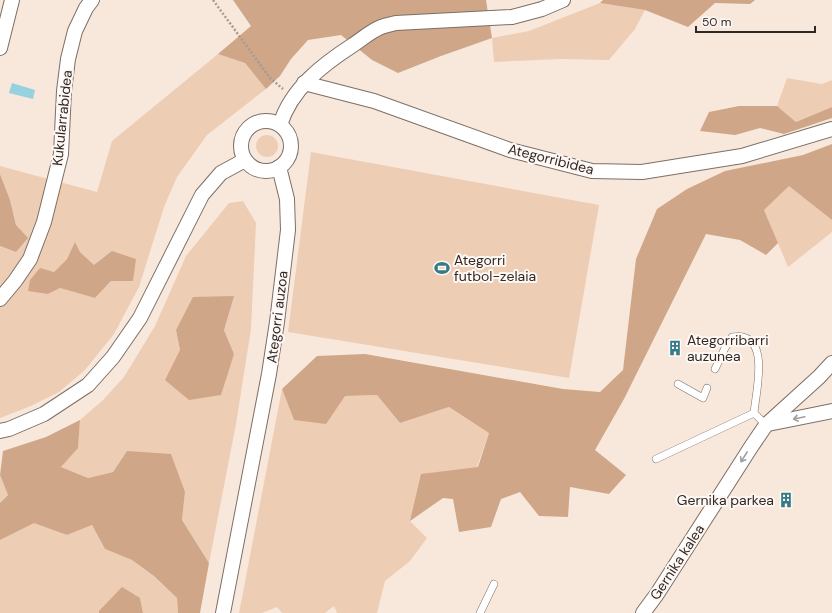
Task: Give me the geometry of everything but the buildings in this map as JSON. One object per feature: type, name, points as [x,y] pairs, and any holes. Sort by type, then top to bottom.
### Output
[{"type":"street","points":[[0,48],[12,0]]},
{"type":"street","name":"Kukularrabidea","points":[[0,299],[15,281],[30,258],[44,222],[61,154],[64,91],[68,59],[75,31],[86,8],[92,0]]},
{"type":"street","points":[[280,125],[283,114],[304,83],[332,58],[381,27],[396,23],[512,16],[542,9],[563,0]]},
{"type":"street","name":"Ategorribidea","points":[[304,83],[374,101],[510,150],[592,171],[642,172],[742,156],[832,129]]},
{"type":"street","points":[[263,121],[280,125],[288,135],[291,146],[287,158],[279,167],[272,170],[264,171],[250,166],[245,160],[241,144],[243,135],[248,128],[255,123],[263,121]]},
{"type":"street","points":[[0,431],[9,429],[44,414],[88,385],[113,357],[140,318],[202,194],[222,173],[245,160]]},
{"type":"street","name":"Ategorri auzoa","points":[[223,613],[252,467],[277,322],[288,230],[287,199],[279,167]]},
{"type":"street","name":"Gernika kalea","points":[[643,613],[657,594],[766,425],[819,377],[832,363]]},
{"type":"street","points":[[766,425],[832,411]]},
{"type":"lane","points":[[716,369],[724,348],[732,337],[740,336],[752,341],[756,349],[759,363],[754,413]]},
{"type":"lane","points":[[678,384],[703,398],[707,388]]},
{"type":"lane","points":[[754,413],[766,425]]},
{"type":"lane","points":[[656,459],[754,413]]},
{"type":"lane","points":[[480,613],[494,584]]},
{"type":"path","points":[[213,0],[270,78],[290,102]]},
{"type":"shaded area","points":[[233,0],[486,0],[492,38],[398,73],[372,60],[341,35],[308,40],[291,59],[280,76],[266,89],[245,63],[218,54],[251,26]]},
{"type":"shaded area","points":[[603,0],[755,0],[750,4],[715,3],[688,27],[645,10],[600,3]]},
{"type":"shaded area","points":[[600,3],[645,10],[635,29],[609,60],[560,59],[494,62],[492,38],[529,31]]},
{"type":"shaded area","points":[[218,54],[245,63],[266,89],[207,135],[177,177],[164,207],[139,287],[114,334],[85,370],[59,392],[31,406],[0,418],[0,246],[16,252],[27,238],[16,225],[10,200],[0,174],[0,166],[97,192],[112,141]],"holes":[[[75,243],[80,252],[111,281],[95,298],[60,288],[48,294],[40,269],[54,272],[67,259]]]},
{"type":"shaded area","points":[[787,78],[822,84],[832,80],[832,107],[796,122],[777,106]]},
{"type":"shaded area","points":[[739,106],[777,106],[796,122],[832,107],[832,118],[784,134],[760,128],[735,135],[700,131],[709,112]]},
{"type":"shaded area","points":[[267,135],[275,138],[278,146],[275,154],[267,157],[259,154],[256,146],[259,138]]},
{"type":"shaded area","points":[[832,144],[832,220],[789,186],[764,210],[778,243],[766,255],[740,240],[706,234],[624,399],[595,450],[626,475],[609,494],[570,487],[568,517],[539,516],[520,492],[501,499],[491,527],[459,532],[453,499],[443,498],[410,521],[421,474],[478,467],[489,433],[449,407],[400,423],[377,395],[345,396],[326,424],[294,420],[282,389],[317,356],[365,354],[563,389],[600,392],[623,370],[636,259],[657,209],[687,189],[725,171],[803,155]]},
{"type":"shaded area","name":"Ategorri futbol-zelaia","points":[[311,152],[599,205],[569,378],[288,332]]},
{"type":"shaded area","points":[[0,174],[10,200],[16,225],[28,238],[16,252],[0,246]]},
{"type":"shaded area","points":[[789,185],[832,220],[832,232],[788,267],[764,210]]},
{"type":"shaded area","points":[[243,201],[256,223],[251,329],[236,424],[209,563],[182,520],[185,492],[127,451],[113,472],[88,478],[61,467],[78,447],[80,420],[103,400],[124,377],[155,326],[186,256],[229,203]],"holes":[[[176,330],[224,330],[234,354],[180,350]]]},
{"type":"shaded area","points":[[75,242],[80,252],[94,265],[112,251],[136,259],[133,281],[111,281],[95,298],[60,288],[48,294],[28,291],[30,280],[40,268],[54,272],[67,259]]},
{"type":"shaded area","points":[[234,296],[224,330],[234,354],[221,395],[189,400],[165,380],[180,350],[176,330],[193,297]]},
{"type":"shaded area","points":[[282,389],[294,420],[345,396],[377,395],[400,423],[449,407],[489,433],[477,467],[410,521],[427,538],[410,561],[385,581],[377,613],[337,613],[334,606],[325,613],[282,613],[277,607],[262,613],[239,613]]},
{"type":"shaded area","points":[[80,420],[78,448],[61,467],[88,478],[113,472],[127,451],[171,454],[185,492],[182,520],[209,563],[200,613],[178,613],[177,598],[154,576],[132,560],[105,549],[92,525],[67,535],[34,523],[0,540],[0,503],[8,495],[0,475],[3,451],[46,437]]},
{"type":"shaded area","points":[[0,475],[8,495],[0,503]]},
{"type":"shaded area","points":[[34,522],[67,535],[92,525],[105,549],[132,560],[154,576],[177,598],[178,613],[143,613],[140,598],[99,611],[99,613],[0,613],[0,540]]},
{"type":"shaded area","points":[[122,587],[140,598],[143,613],[99,613],[99,611]]},
{"type":"water","points":[[12,83],[35,90],[33,99],[9,93]]},
{"type":"place","name":"Ategorri futbol-zelaia","points":[[442,268]]},
{"type":"place","name":"Ategorribarri auzunea","points":[[675,348]]},
{"type":"place","name":"Gernika parkea","points":[[786,500]]}]
